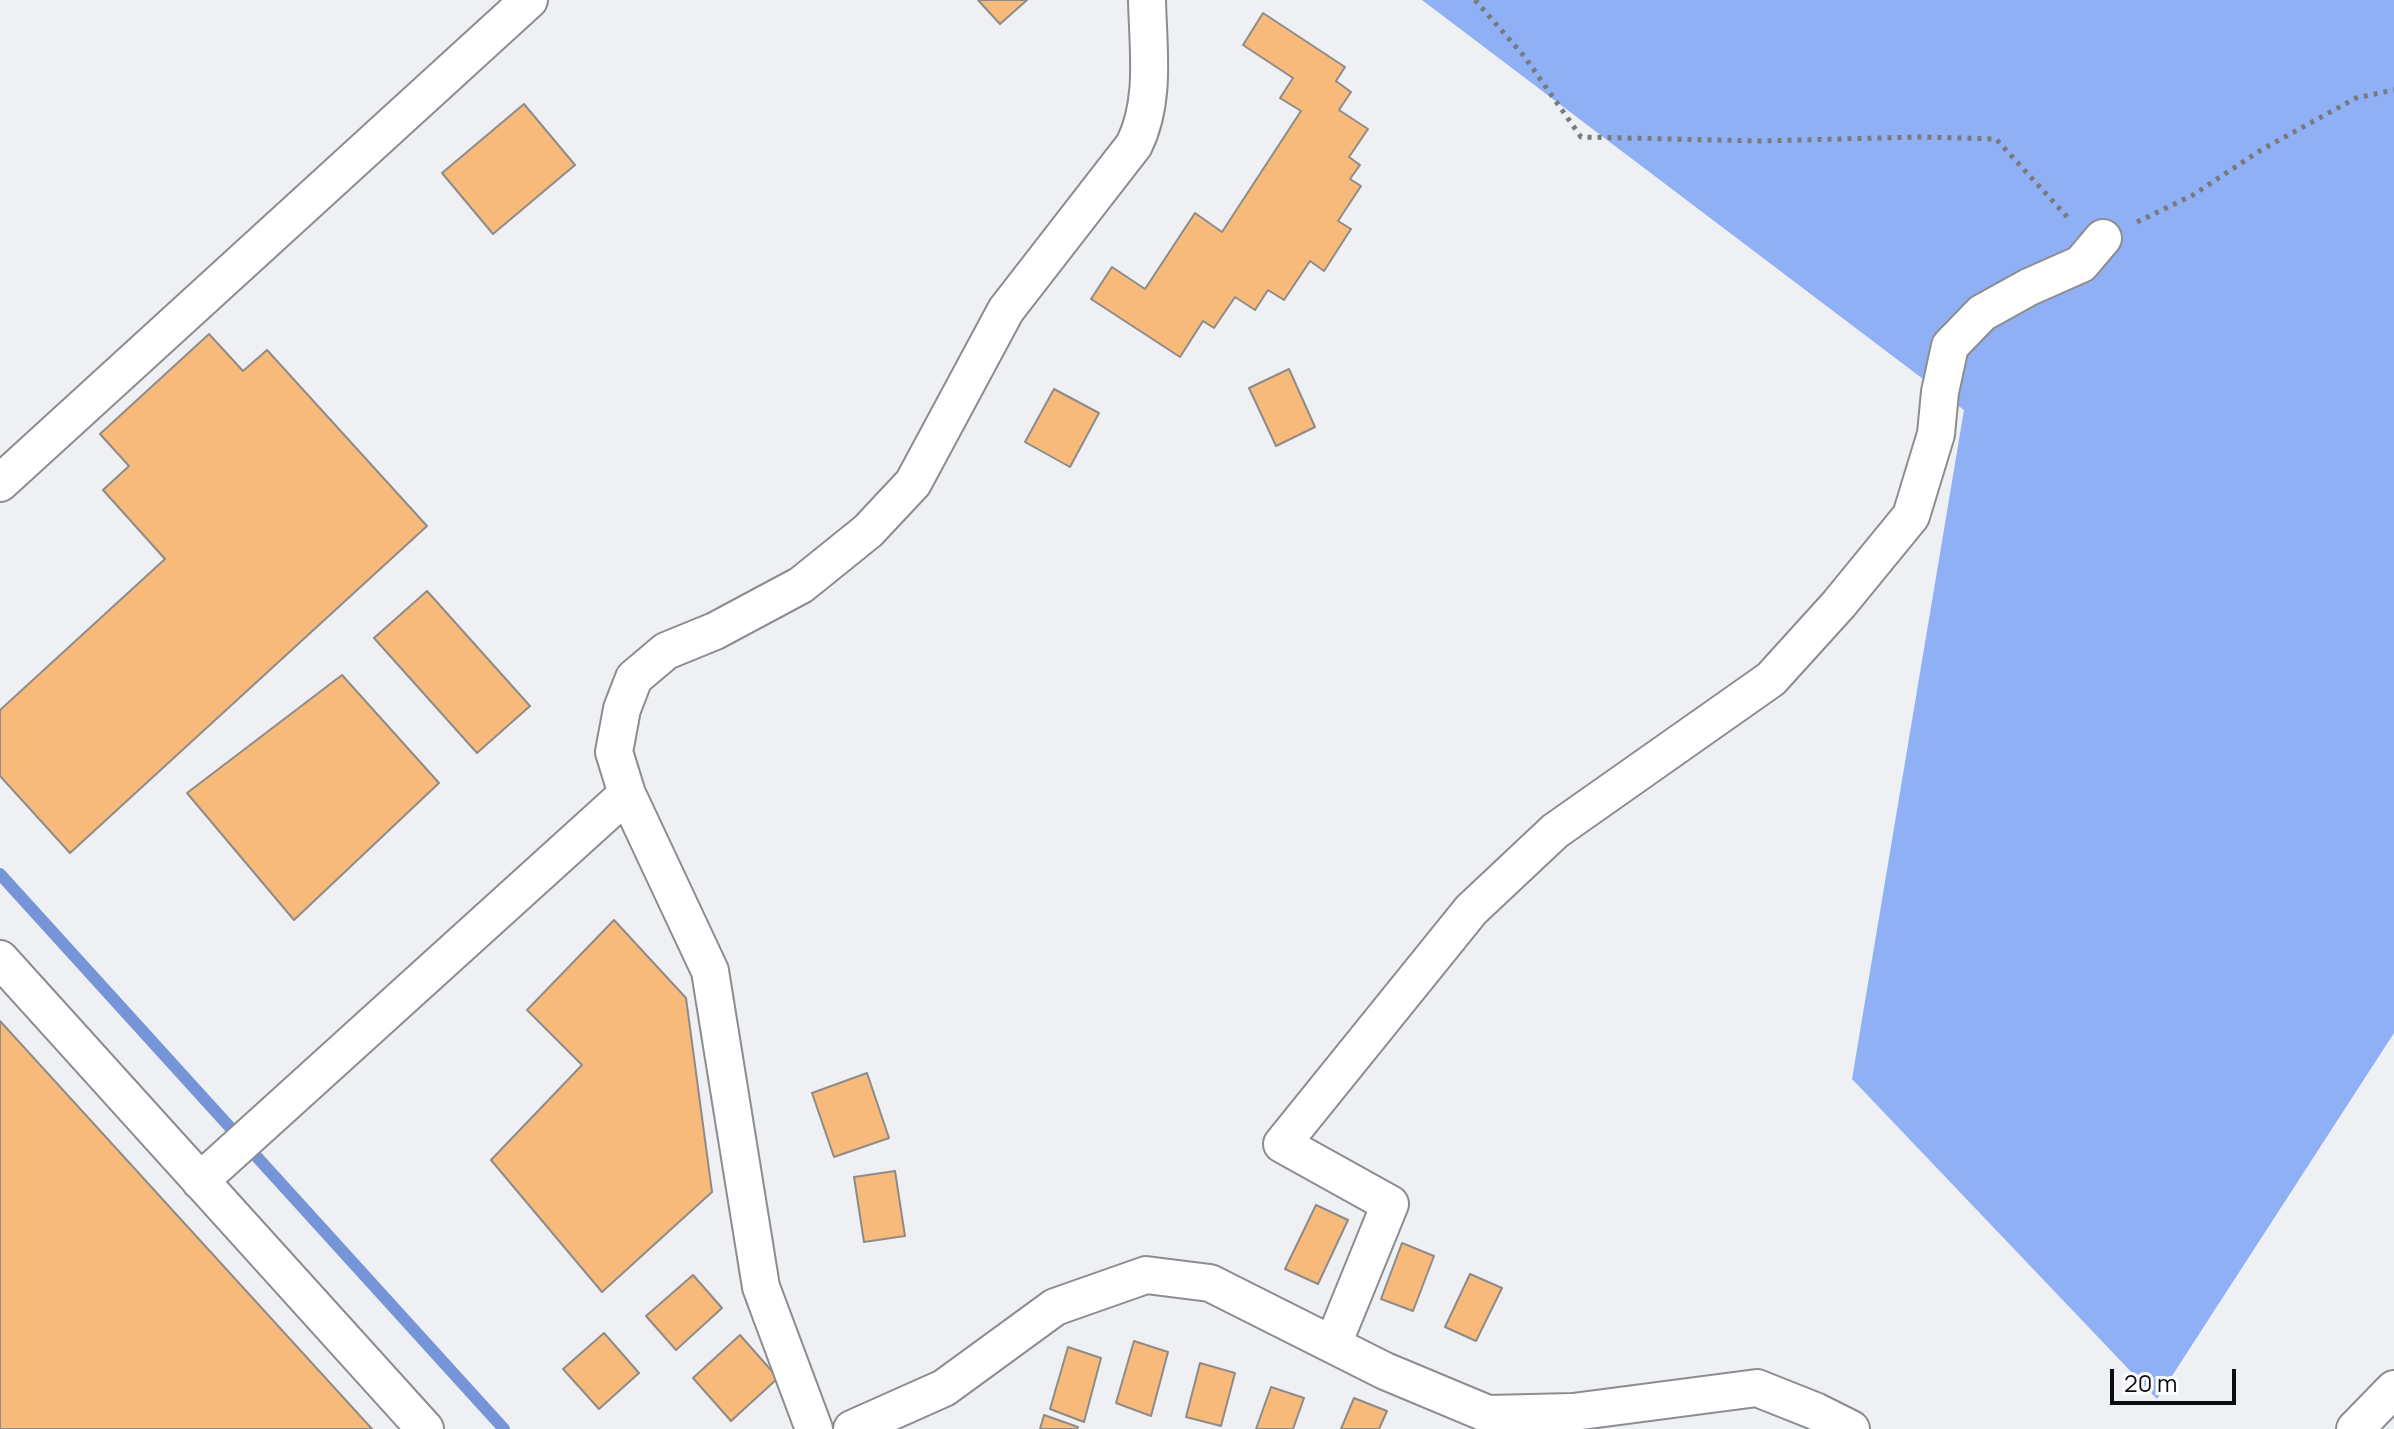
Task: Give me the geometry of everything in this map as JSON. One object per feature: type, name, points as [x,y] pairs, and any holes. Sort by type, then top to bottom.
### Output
[{"type":"street","points":[[0,483],[529,0]]},
{"type":"street","points":[[814,1429],[761,1287],[710,971],[627,794],[614,752],[622,709],[634,678],[666,651],[715,631],[801,585],[868,531],[913,483],[1006,310],[1134,145],[1144,126],[1148,98],[1147,0]]},
{"type":"street","points":[[1333,1344],[1390,1204],[1282,1144],[1471,910],[1555,831],[1771,679],[1839,604],[1911,516],[1936,434],[1940,392],[1950,346],[1982,313],[2029,287],[2081,264],[2103,238]]},
{"type":"street","points":[[200,1181],[627,794]]},
{"type":"street","points":[[0,959],[425,1429]]},
{"type":"street","points":[[852,1429],[944,1388],[1055,1307],[1146,1275],[1210,1283],[1385,1371],[1488,1414],[1573,1412],[1757,1388],[1851,1429]]},
{"type":"street","points":[[2355,1429],[2394,1389]]},
{"type":"path","points":[[1475,0],[1524,56],[1581,137],[1760,141],[1922,137],[1996,139],[2086,236],[2103,238],[2193,195],[2261,150],[2356,98],[2394,90]]},
{"type":"shaded area","points":[[1422,0],[2394,0],[2394,1033],[2157,1399],[1852,1079],[1964,410]]},
{"type":"building","points":[[978,0],[1027,0],[1000,24]]},
{"type":"building","points":[[1263,13],[1345,67],[1336,81],[1351,92],[1339,110],[1368,129],[1349,157],[1360,165],[1350,179],[1361,186],[1338,221],[1351,229],[1324,271],[1310,261],[1284,300],[1268,290],[1255,310],[1235,297],[1214,328],[1203,321],[1180,357],[1091,299],[1112,267],[1145,289],[1195,213],[1222,232],[1301,111],[1280,98],[1293,78],[1243,45]]},
{"type":"building","points":[[524,104],[575,165],[493,234],[442,173]]},
{"type":"building","points":[[209,334],[243,371],[267,350],[427,526],[70,853],[0,776],[0,710],[165,559],[103,490],[129,466],[100,434]]},
{"type":"building","points":[[1289,369],[1315,427],[1276,446],[1249,388]]},
{"type":"building","points":[[1054,389],[1099,413],[1070,467],[1025,442]]},
{"type":"building","points":[[427,591],[530,706],[477,753],[374,638]]},
{"type":"building","points":[[342,675],[439,783],[294,920],[187,793]]},
{"type":"building","points":[[614,920],[686,998],[712,1192],[602,1292],[491,1160],[582,1065],[527,1010]]},
{"type":"building","points":[[0,1021],[372,1429],[0,1429]]},
{"type":"building","points":[[867,1073],[889,1138],[834,1157],[812,1093]]},
{"type":"building","points":[[895,1171],[905,1236],[864,1242],[854,1177]]},
{"type":"building","points":[[1316,1205],[1348,1220],[1318,1284],[1285,1269]]},
{"type":"building","points":[[1402,1243],[1434,1256],[1413,1311],[1381,1299]]},
{"type":"building","points":[[1470,1274],[1502,1288],[1476,1341],[1445,1327]]},
{"type":"building","points":[[693,1275],[722,1308],[676,1350],[646,1316]]},
{"type":"building","points":[[604,1333],[639,1373],[599,1409],[563,1369]]},
{"type":"building","points":[[740,1335],[778,1378],[731,1421],[693,1378]]},
{"type":"building","points":[[1134,1341],[1168,1352],[1151,1416],[1116,1403]]},
{"type":"building","points":[[1068,1347],[1101,1358],[1084,1422],[1050,1409]]},
{"type":"building","points":[[1200,1363],[1235,1373],[1221,1426],[1186,1417]]},
{"type":"building","points":[[1271,1387],[1304,1398],[1293,1429],[1256,1429]]},
{"type":"building","points":[[1354,1398],[1387,1411],[1379,1429],[1341,1429]]},
{"type":"building","points":[[1044,1415],[1078,1427],[1040,1429]]},
{"type":"waterway","points":[[0,874],[504,1429]]}]
